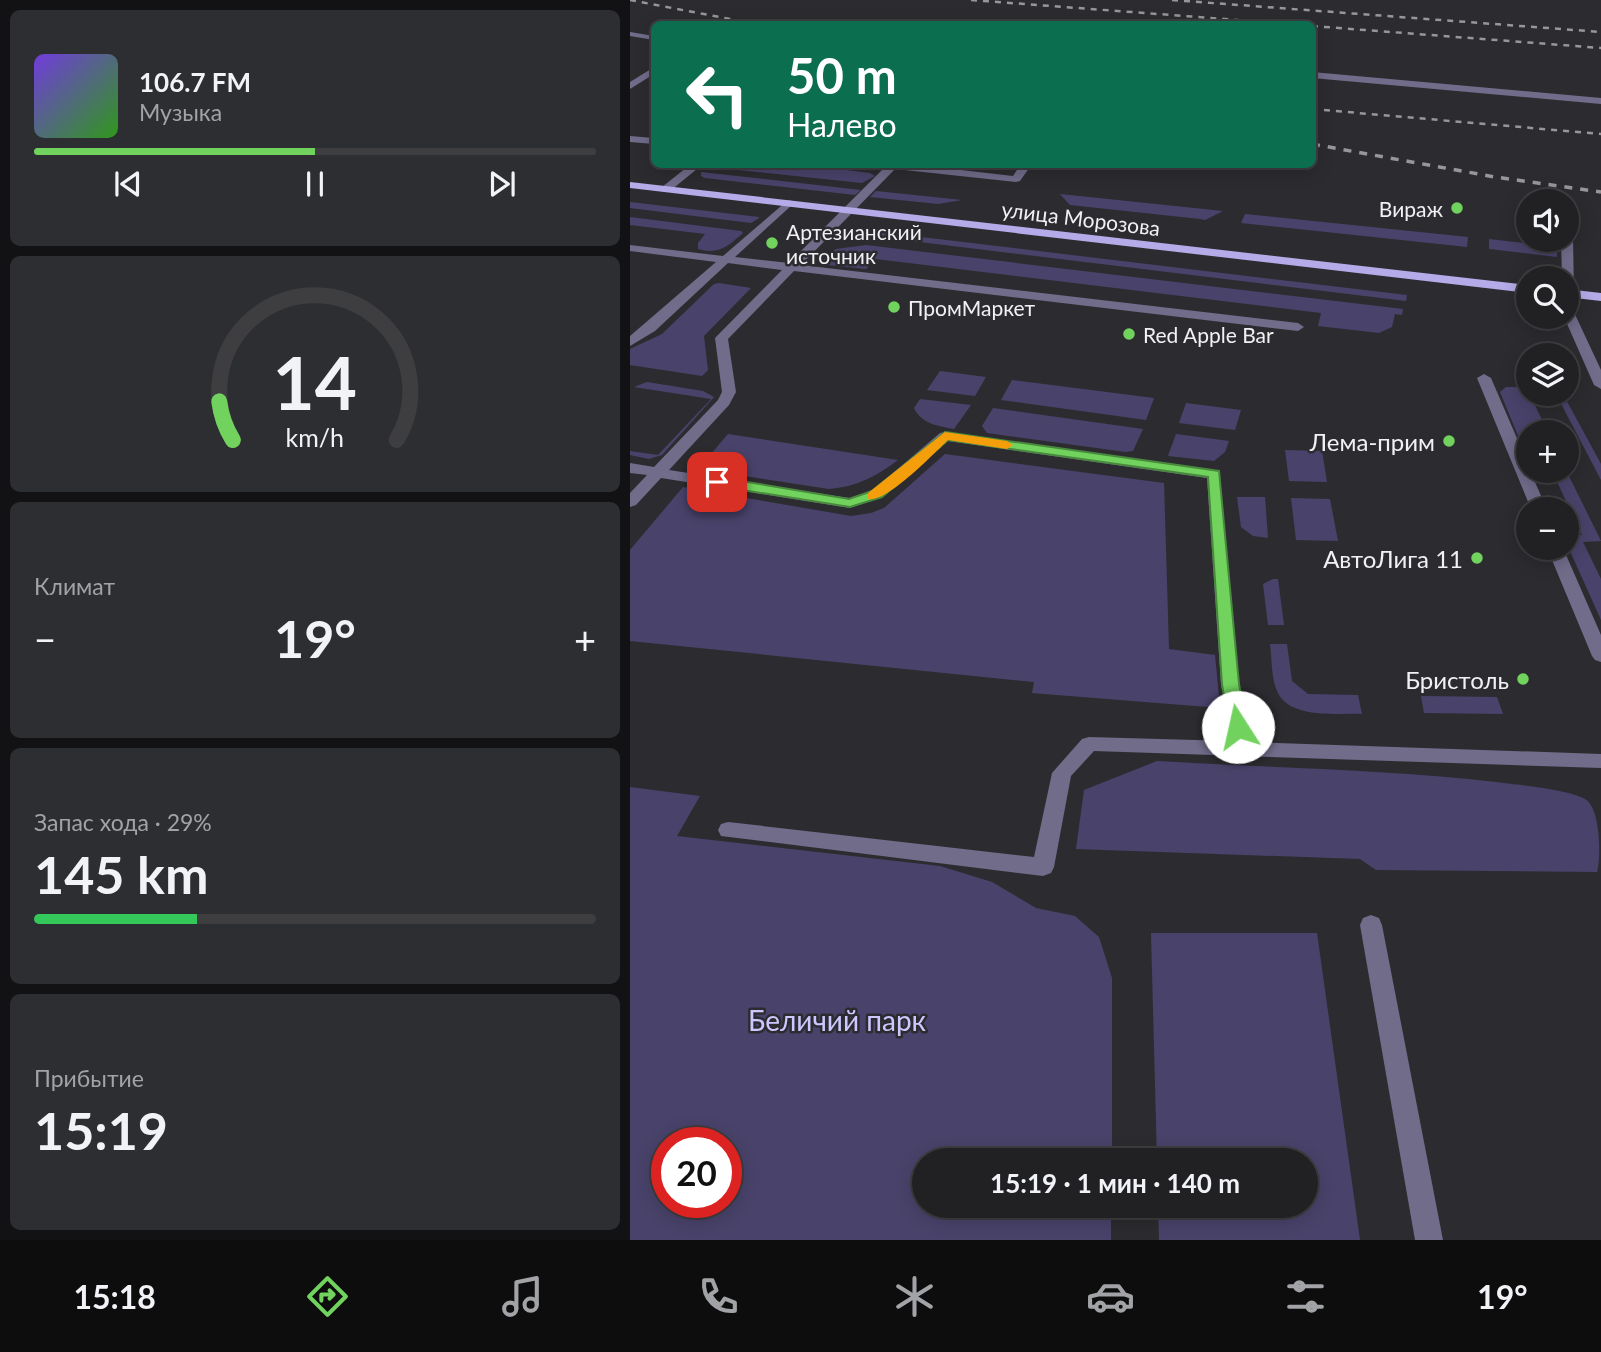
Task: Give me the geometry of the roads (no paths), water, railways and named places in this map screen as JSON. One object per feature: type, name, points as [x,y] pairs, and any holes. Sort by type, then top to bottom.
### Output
[{"type":"main road","name":"улица Морозова","points":[[630,185],[1516,288]]},
{"type":"main road","points":[[1579,294],[1601,297]]},
{"type":"street","points":[[630,34],[651,38]]},
{"type":"street","points":[[630,86],[651,73]]},
{"type":"street","points":[[1316,75],[1601,101]]},
{"type":"street","points":[[630,139],[651,141]]},
{"type":"street","points":[[666,189],[693,168]]},
{"type":"street","points":[[630,502],[724,402],[729,392],[721,338],[890,168]]},
{"type":"street","points":[[913,168],[1016,178],[1024,168]]},
{"type":"street","points":[[630,342],[650,328],[788,203]]},
{"type":"street","points":[[630,248],[1297,327]]},
{"type":"street","points":[[1576,329],[1601,385]]},
{"type":"street","points":[[1484,378],[1534,497]]},
{"type":"street","points":[[630,468],[850,503],[877,494],[945,436],[1214,474],[1230,684],[1242,749]]},
{"type":"street","points":[[1560,560],[1601,656]]},
{"type":"street","points":[[727,830],[1043,867],[1062,773],[1089,744],[1601,761]]},
{"type":"street","points":[[1371,925],[1429,1240]]},
{"type":"railway","points":[[630,0],[740,21]]},
{"type":"railway","points":[[971,0],[1251,21]]},
{"type":"railway","points":[[1172,0],[1601,32]]},
{"type":"railway","points":[[1316,26],[1601,48]]},
{"type":"railway","points":[[1316,109],[1601,134]]},
{"type":"railway","points":[[1316,145],[1495,177],[1601,192]]},
{"type":"place","name":"Вираж","points":[[1457,208]]},
{"type":"place","name":"Артезианский источник","points":[[772,243]]},
{"type":"place","name":"ПромМаркет","points":[[894,307]]},
{"type":"place","name":"Red Apple Bar","points":[[1129,334]]},
{"type":"place","name":"Лема-прим","points":[[1449,441]]},
{"type":"place","name":"АвтоЛига 11","points":[[1477,558]]},
{"type":"place","name":"Бристоль","points":[[1523,679]]},
{"type":"park label","name":"Беличий парк","points":[[837,1020]]}]
